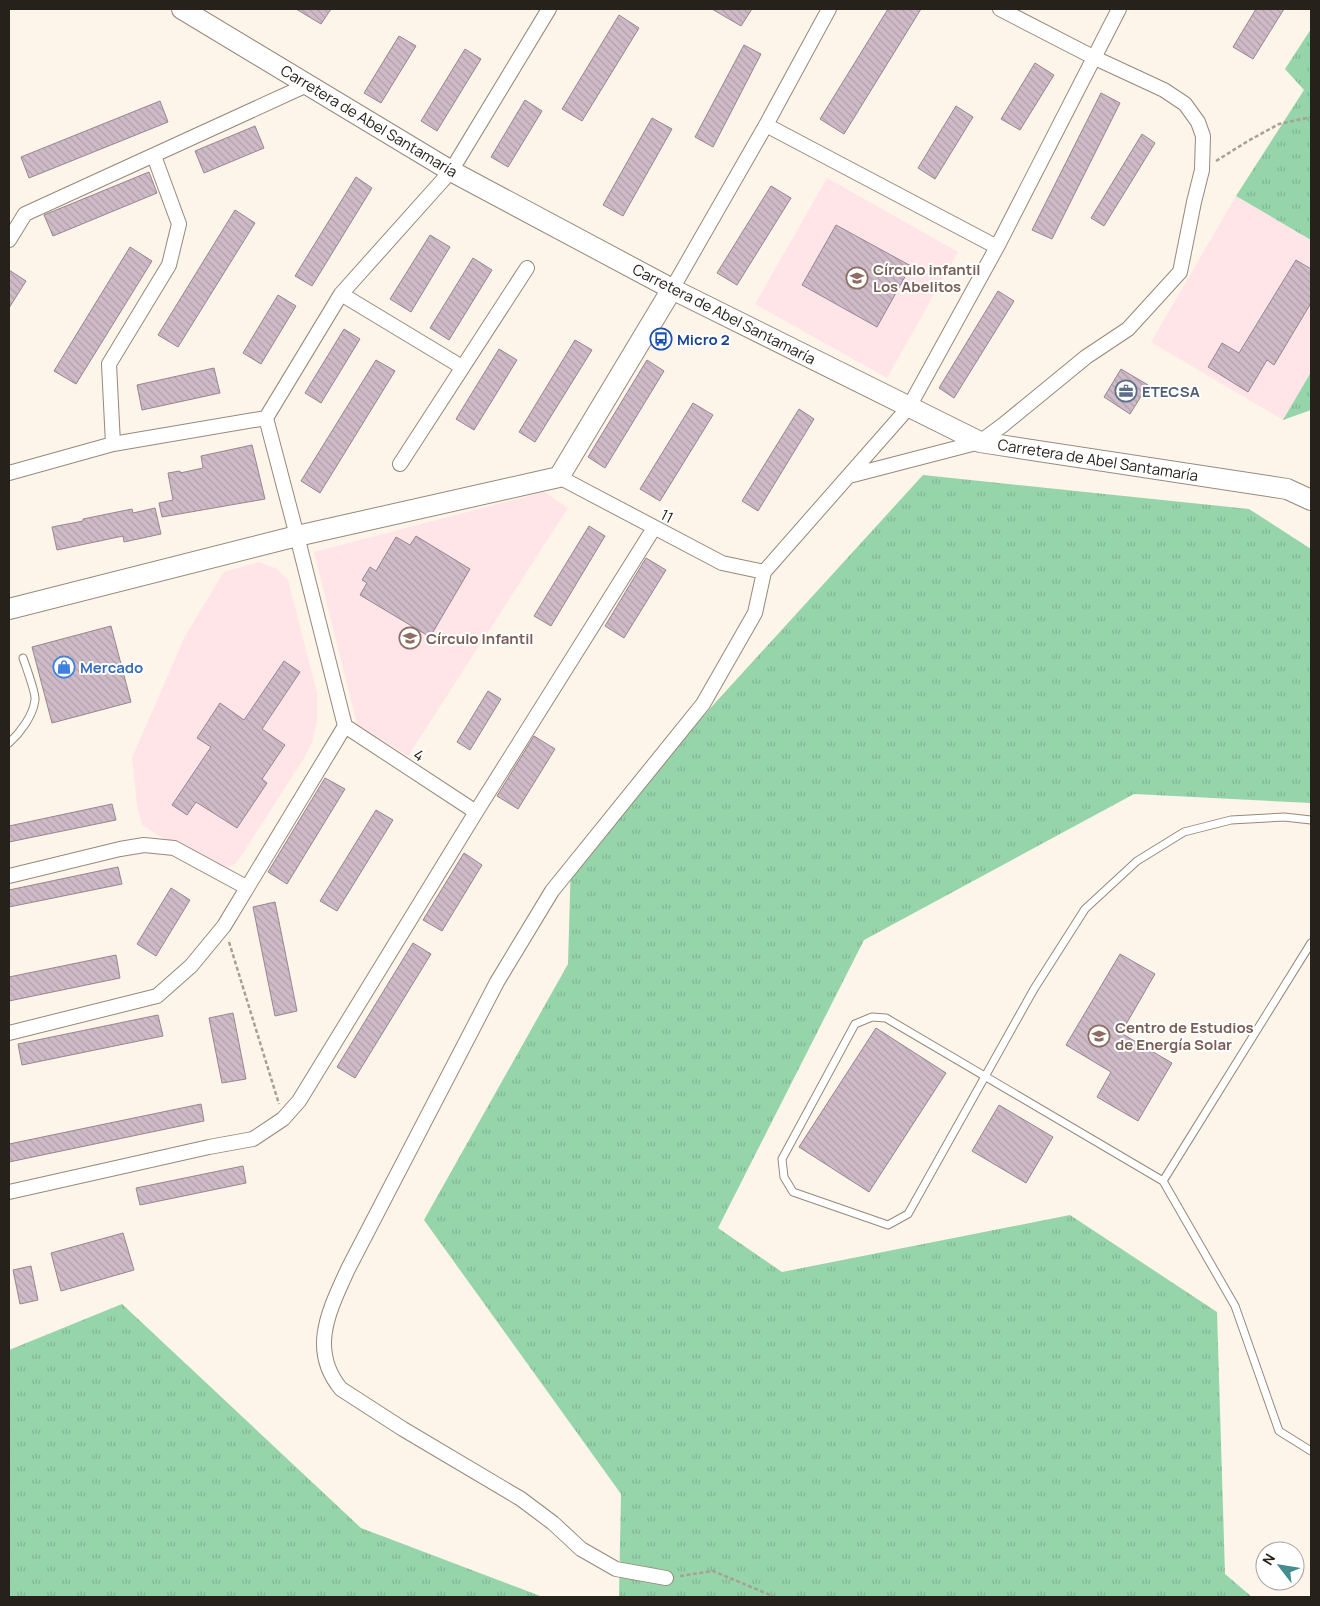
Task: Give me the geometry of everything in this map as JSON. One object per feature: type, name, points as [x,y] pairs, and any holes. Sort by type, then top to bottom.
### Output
[{"type":"main road","name":"Carretera de Abel Santamaría","points":[[194,13],[307,85],[450,171],[672,289],[980,442],[1287,489],[1311,500]]},
{"type":"main road","points":[[9,609],[298,536],[559,477],[672,289]]},
{"type":"street","points":[[9,1033],[157,996],[191,966],[224,926],[345,726],[298,536],[266,418],[341,294],[450,171],[549,9]]},
{"type":"street","points":[[672,289],[766,125],[829,9]]},
{"type":"street","points":[[849,476],[980,442],[1004,426],[1086,358],[1128,329],[1180,272],[1202,170],[1203,136],[1198,122],[1185,104],[1164,90],[1095,58],[1000,9]]},
{"type":"street","points":[[666,1578],[616,1569],[581,1550],[553,1523],[521,1499],[403,1429],[341,1389],[329,1369],[325,1350],[324,1333],[327,1317],[348,1269],[497,982],[552,891],[703,704],[755,613],[764,572],[909,407],[997,247],[1119,9]]},
{"type":"street","points":[[9,240],[24,214],[307,85]]},
{"type":"street","points":[[766,125],[997,247]]},
{"type":"street","points":[[114,444],[109,364],[169,265],[178,224],[154,156]]},
{"type":"street","points":[[400,464],[527,268]]},
{"type":"street","points":[[341,294],[462,367]]},
{"type":"street","points":[[9,473],[114,444],[266,418]]},
{"type":"street","name":"11","points":[[559,477],[722,563],[764,572]]},
{"type":"street","points":[[9,1192],[209,1147],[253,1139],[284,1119],[299,1101],[476,812],[654,528]]},
{"type":"street","name":"4","points":[[345,726],[476,812]]},
{"type":"street","points":[[9,876],[144,845],[174,848],[246,887]]},
{"type":"lane","points":[[9,743],[18,735],[27,720],[35,699],[24,658]]},
{"type":"lane","points":[[1311,820],[1284,818],[1232,820],[1184,832],[1137,861],[1086,909],[1034,989],[985,1077],[908,1214],[888,1225],[792,1192],[784,1177],[782,1159],[855,1024],[872,1017],[886,1018],[985,1077],[1162,1181],[1235,1306],[1279,1431],[1311,1451]]},
{"type":"lane","points":[[1162,1181],[1311,942]]},
{"type":"path","points":[[1202,170],[1233,149],[1279,124],[1311,117]]},
{"type":"path","points":[[224,926],[284,1119]]},
{"type":"path","points":[[666,1578],[713,1571],[775,1597]]},
{"type":"shaded area","name":"Círculo infantil Los Abelitos","points":[[827,178],[958,252],[887,378],[755,304]]},
{"type":"shaded area","points":[[1236,196],[1311,240],[1311,372],[1283,420],[1151,342]]},
{"type":"shaded area","name":"Círculo Infantil","points":[[544,492],[568,508],[408,756],[357,724],[314,552]]},
{"type":"shaded area","points":[[259,562],[277,569],[288,580],[317,693],[317,722],[312,742],[304,758],[242,855],[234,865],[225,868],[207,865],[142,825],[137,805],[132,758],[185,636],[224,572]]},
{"type":"green space","points":[[1311,29],[1311,240],[1236,196],[1304,90],[1285,69]]},
{"type":"green space","points":[[1311,372],[1311,410],[1283,420]]},
{"type":"green space","points":[[923,475],[1249,509],[1311,549],[1311,803],[1134,794],[864,940],[718,1228],[782,1272],[1070,1215],[1217,1312],[1225,1574],[1252,1597],[619,1597],[621,1494],[424,1220],[568,964],[571,861]]},
{"type":"green space","points":[[122,1304],[361,1528],[543,1597],[9,1597],[9,1350]]},
{"type":"building","points":[[296,9],[331,9],[321,24]]},
{"type":"building","points":[[712,9],[752,9],[741,26]]},
{"type":"building","points":[[888,9],[921,9],[844,134],[820,119]]},
{"type":"building","points":[[1256,9],[1284,9],[1253,59],[1233,47]]},
{"type":"building","points":[[619,15],[639,28],[582,121],[562,109]]},
{"type":"building","points":[[399,36],[416,46],[381,103],[364,93]]},
{"type":"building","points":[[744,45],[761,54],[713,147],[695,137]]},
{"type":"building","points":[[465,49],[481,59],[437,131],[421,121]]},
{"type":"building","points":[[1035,63],[1054,75],[1020,130],[1001,119]]},
{"type":"building","points":[[1101,93],[1120,103],[1052,239],[1032,230]]},
{"type":"building","points":[[525,100],[542,111],[508,167],[491,157]]},
{"type":"building","points":[[160,101],[168,122],[29,178],[21,157]]},
{"type":"building","points":[[956,106],[973,117],[935,179],[918,168]]},
{"type":"building","points":[[652,118],[672,129],[623,216],[603,205]]},
{"type":"building","points":[[255,126],[264,148],[204,173],[195,151]]},
{"type":"building","points":[[1142,134],[1155,143],[1104,226],[1091,218]]},
{"type":"building","points":[[149,172],[157,193],[53,236],[44,215]]},
{"type":"building","points":[[356,177],[372,188],[312,286],[295,276]]},
{"type":"building","points":[[771,186],[791,198],[737,285],[717,273]]},
{"type":"building","points":[[235,210],[255,223],[178,347],[158,335]]},
{"type":"building","points":[[836,225],[911,266],[877,327],[802,285]]},
{"type":"building","points":[[430,235],[450,247],[411,312],[390,299]]},
{"type":"building","points":[[130,247],[152,261],[76,384],[54,371]]},
{"type":"building","points":[[473,258],[492,270],[449,340],[430,328]]},
{"type":"building","points":[[1296,260],[1311,269],[1311,303],[1274,365],[1267,360],[1248,392],[1208,367],[1222,343],[1239,353]]},
{"type":"building","points":[[9,270],[26,281],[9,308]]},
{"type":"building","points":[[998,291],[1014,301],[954,398],[939,388]]},
{"type":"building","points":[[278,295],[296,306],[261,364],[243,353]]},
{"type":"building","points":[[344,329],[360,339],[321,403],[305,393]]},
{"type":"building","points":[[575,340],[592,350],[535,442],[519,432]]},
{"type":"building","points":[[499,349],[517,360],[474,430],[456,419]]},
{"type":"building","points":[[376,360],[395,371],[320,493],[301,481]]},
{"type":"building","points":[[647,360],[664,371],[605,468],[588,457]]},
{"type":"building","points":[[214,368],[220,393],[142,410],[137,385]]},
{"type":"building","name":"ETECSA","points":[[1121,369],[1148,385],[1130,414],[1104,397]]},
{"type":"building","points":[[693,403],[713,415],[660,501],[640,489]]},
{"type":"building","points":[[799,409],[814,419],[758,511],[742,501]]},
{"type":"building","points":[[252,445],[265,499],[162,517],[159,503],[173,500],[168,473],[180,471],[180,473],[203,468],[201,456]]},
{"type":"building","points":[[155,508],[161,534],[124,542],[123,536],[57,550],[52,527],[132,509],[133,513]]},
{"type":"building","points":[[589,526],[605,536],[551,626],[534,616]]},
{"type":"building","points":[[416,536],[470,569],[430,637],[360,595],[367,583],[362,580],[370,567],[376,571],[396,537],[410,545]]},
{"type":"building","points":[[646,558],[666,570],[624,638],[605,626]]},
{"type":"building","points":[[111,626],[131,702],[52,723],[32,647]]},
{"type":"building","points":[[284,661],[300,672],[262,729],[285,745],[262,779],[267,783],[237,828],[196,802],[187,815],[172,805],[211,747],[197,738],[220,703],[244,720]]},
{"type":"building","points":[[488,691],[501,699],[470,750],[457,742]]},
{"type":"building","points":[[534,736],[555,749],[518,809],[497,796]]},
{"type":"building","points":[[325,778],[345,789],[287,884],[268,872]]},
{"type":"building","points":[[112,804],[116,820],[9,842],[9,826]]},
{"type":"building","points":[[376,810],[393,820],[337,911],[320,901]]},
{"type":"building","points":[[464,853],[482,865],[442,931],[423,920]]},
{"type":"building","points":[[118,867],[122,884],[9,907],[9,890]]},
{"type":"building","points":[[171,888],[190,900],[156,956],[137,944]]},
{"type":"building","points":[[275,902],[297,1011],[275,1016],[253,907]]},
{"type":"building","points":[[413,943],[431,954],[355,1078],[337,1067]]},
{"type":"building","name":"Centro de Estudios de Energía Solar","points":[[1120,954],[1155,974],[1121,1033],[1172,1063],[1138,1121],[1097,1097],[1111,1072],[1066,1045]]},
{"type":"building","points":[[116,955],[120,978],[9,1001],[9,977]]},
{"type":"building","points":[[233,1013],[246,1079],[222,1083],[209,1018]]},
{"type":"building","points":[[158,1015],[163,1036],[22,1065],[18,1044]]},
{"type":"building","points":[[876,1028],[946,1073],[869,1192],[799,1147]]},
{"type":"building","points":[[201,1104],[204,1121],[9,1162],[9,1144]]},
{"type":"building","points":[[999,1105],[1053,1137],[1026,1183],[972,1151]]},
{"type":"building","points":[[243,1166],[246,1183],[140,1205],[136,1188]]},
{"type":"building","points":[[123,1233],[134,1270],[61,1291],[51,1253]]},
{"type":"building","points":[[31,1266],[38,1300],[20,1304],[13,1270]]},
{"type":"place","name":"Círculo infantil Los Abelitos","points":[[857,278]]},
{"type":"place","name":"Micro 2","points":[[661,339]]},
{"type":"place","name":"ETECSA","points":[[1126,391]]},
{"type":"place","name":"Círculo Infantil","points":[[410,638]]},
{"type":"place","name":"Mercado","points":[[64,667]]},
{"type":"place","name":"Centro de Estudios de Energía Solar","points":[[1099,1036]]}]
